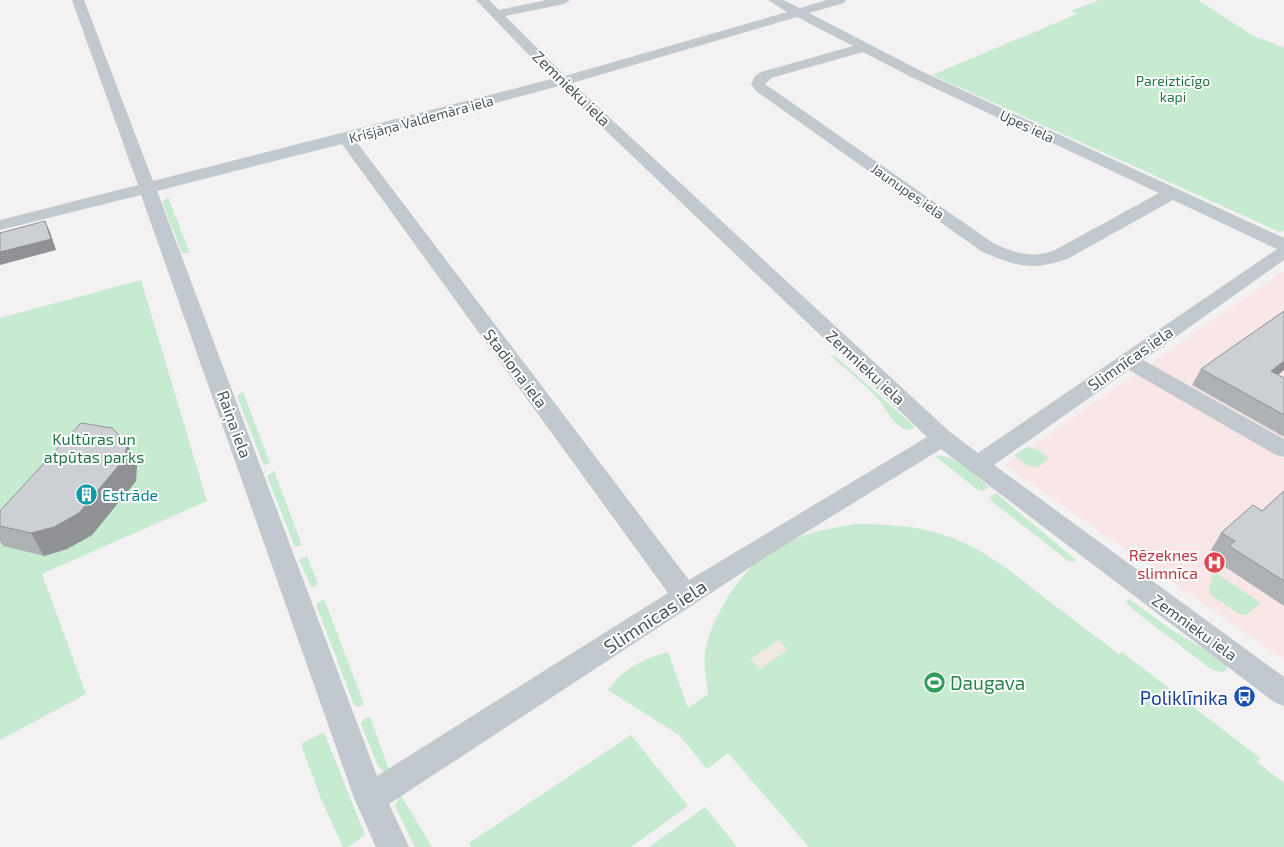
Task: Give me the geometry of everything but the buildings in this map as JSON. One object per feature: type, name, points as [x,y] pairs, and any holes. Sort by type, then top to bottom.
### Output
[{"type":"street","name":"Raiņa iela","points":[[78,0],[111,93],[149,188],[370,798],[393,847]]},
{"type":"street","name":"Zemnieku iela","points":[[482,0],[562,81],[942,438],[1284,692]]},
{"type":"street","points":[[497,14],[564,0]]},
{"type":"street","name":"Upes iela","points":[[774,0],[916,74],[1284,245]]},
{"type":"street","name":"Krišjāņa Valdemāra iela","points":[[0,225],[346,139],[562,81],[840,0]]},
{"type":"street","name":"Jaunupes iela","points":[[866,47],[766,75],[760,78],[758,84],[761,88],[987,247],[1011,258],[1044,261],[1062,254],[1172,194]]},
{"type":"street","name":"Stadiona iela","points":[[346,139],[669,575],[687,596]]},
{"type":"street","name":"Slimnīcas iela","points":[[977,465],[1284,252]]},
{"type":"street","points":[[1128,360],[1284,449]]},
{"type":"street","name":"Slimnīcas iela","points":[[370,798],[760,548],[942,438]]},
{"type":"shaded area","name":"Rēzeknes slimnīca","points":[[1284,271],[1284,660],[1005,465]]},
{"type":"green space","name":"Pareizticīgo kapi","points":[[1099,0],[1198,0],[1252,35],[1284,48],[1284,230],[1280,232],[932,75],[1077,14],[1071,11]]},
{"type":"green space","points":[[168,197],[190,253],[182,253],[162,202]]},
{"type":"green space","name":"Kultūras un atpūtas parks","points":[[141,280],[207,501],[42,574],[86,694],[0,740],[0,318]]},
{"type":"green space","points":[[830,355],[835,356],[915,427],[909,430],[899,426],[874,394]]},
{"type":"green space","points":[[243,392],[270,463],[265,465],[237,396]]},
{"type":"green space","points":[[1027,447],[1038,450],[1049,458],[1038,467],[1028,466],[1014,455]]},
{"type":"green space","points":[[935,456],[943,456],[957,462],[971,471],[989,487],[983,491],[978,490]]},
{"type":"green space","points":[[274,471],[302,545],[295,547],[267,476]]},
{"type":"green space","points":[[996,493],[1076,560],[1074,562],[1068,561],[993,502],[989,498]]},
{"type":"green space","name":"Daugava","points":[[858,524],[891,525],[923,529],[944,535],[970,546],[1005,567],[1119,654],[1122,652],[1260,758],[1257,762],[1284,783],[1284,847],[809,847],[728,753],[707,769],[679,735],[608,690],[620,676],[634,666],[668,652],[688,708],[708,694],[704,659],[709,636],[725,602],[750,568],[781,546],[798,538],[837,527]]},
{"type":"green space","points":[[307,556],[318,584],[312,588],[299,560]]},
{"type":"green space","points":[[1213,571],[1261,603],[1246,615],[1237,613],[1211,595],[1209,591]]},
{"type":"green space","points":[[324,599],[364,704],[358,707],[354,705],[316,604]]},
{"type":"green space","points":[[1129,599],[1169,628],[1230,665],[1223,672],[1212,670],[1130,607],[1126,602]]},
{"type":"green space","points":[[370,717],[391,771],[386,773],[378,766],[361,724],[364,719]]},
{"type":"green space","points":[[324,732],[365,835],[348,847],[343,847],[321,799],[301,744]]},
{"type":"green space","points":[[631,735],[688,806],[631,847],[471,847],[469,843]]},
{"type":"green space","points":[[400,796],[432,847],[415,847],[395,806]]},
{"type":"green space","points":[[705,807],[737,847],[649,847]]},
{"type":"sand","points":[[779,640],[788,650],[760,669],[750,659]]},
{"type":"place","name":"Estrāde","points":[[86,494]]},
{"type":"place","name":"Rēzeknes slimnīca","points":[[1214,563]]},
{"type":"place","name":"Daugava","points":[[934,682]]},
{"type":"place","name":"Poliklīnika","points":[[1244,697]]}]
